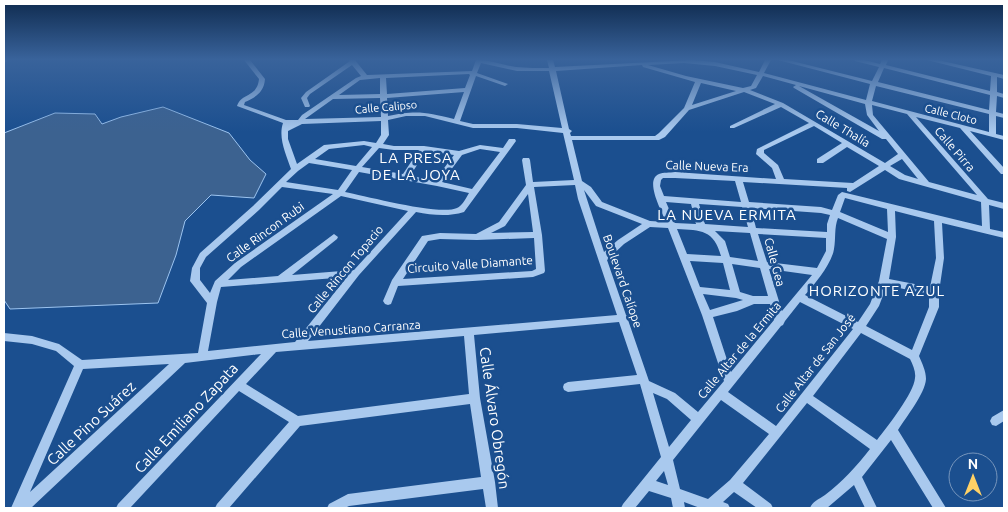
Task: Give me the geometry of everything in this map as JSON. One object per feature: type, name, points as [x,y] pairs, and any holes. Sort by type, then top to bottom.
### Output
[{"type":"street","points":[[261,84],[261,88],[254,96],[239,104],[240,106],[279,119],[285,126],[284,139],[295,169]]},
{"type":"street","points":[[302,119],[307,106],[304,98],[321,84]]},
{"type":"street","points":[[285,126],[302,119],[353,84]]},
{"type":"street","points":[[380,144],[386,135],[384,84]]},
{"type":"street","points":[[456,122],[469,84]]},
{"type":"street","name":"Boulevard Calíope","points":[[556,84],[578,182],[602,259],[624,318],[667,458],[679,508]]},
{"type":"street","points":[[687,110],[698,84]]},
{"type":"street","name":"Calle Thalía","points":[[713,84],[746,91],[781,104],[848,143],[886,168],[912,181],[1004,206]]},
{"type":"street","points":[[687,110],[746,91],[757,84]]},
{"type":"street","points":[[792,84],[889,140]]},
{"type":"street","name":"Calle Cloto","points":[[794,84],[1004,138]]},
{"type":"street","points":[[927,185],[870,115],[869,102],[874,84],[1004,116]]},
{"type":"street","points":[[960,84],[1004,96]]},
{"type":"street","points":[[992,135],[994,84]]},
{"type":"street","points":[[307,106],[332,97],[385,96],[467,90]]},
{"type":"street","points":[[732,127],[781,104]]},
{"type":"street","name":"Calle Calipso","points":[[302,119],[385,119],[406,114],[425,114],[482,126],[517,126],[568,135],[656,138],[662,135],[687,110]]},
{"type":"street","name":"Calle Pirra","points":[[908,113],[984,200]]},
{"type":"street","points":[[781,182],[775,167],[759,152],[761,149],[814,123]]},
{"type":"street","points":[[962,126],[1004,172]]},
{"type":"street","points":[[281,184],[340,193],[414,209],[452,214],[461,210],[512,141]]},
{"type":"street","points":[[212,302],[195,281],[196,268],[203,255],[295,169],[327,147],[355,143],[380,144],[408,155],[414,164]]},
{"type":"street","points":[[820,161],[848,143]]},
{"type":"street","name":"Calle Rincon Rubi","points":[[202,356],[212,302],[218,284],[238,265],[340,193],[369,154],[380,144]]},
{"type":"street","points":[[394,148],[424,148],[459,153],[480,147],[505,151]]},
{"type":"street","points":[[404,178],[424,148]]},
{"type":"street","points":[[437,183],[459,153]]},
{"type":"street","points":[[842,195],[886,168],[902,155]]},
{"type":"street","points":[[308,160],[437,183],[474,192]]},
{"type":"street","points":[[526,160],[530,185],[578,182],[588,189],[599,204],[649,224],[830,235]]},
{"type":"street","name":"Calle Nueva Era","points":[[730,383],[707,315],[655,182],[661,176],[675,175],[855,186]]},
{"type":"street","name":"Calle Gea","points":[[738,178],[780,322]]},
{"type":"street","name":"Circuito Valle Diamante","points":[[394,283],[538,273],[542,267],[530,185]]},
{"type":"street","name":"Circuito Valle Diamante","points":[[477,237],[502,224],[530,185]]},
{"type":"street","points":[[842,195],[1004,235]]},
{"type":"street","name":"Calle Altar de la Ermita","points":[[627,508],[819,272],[830,251],[830,235],[834,213],[842,195]]},
{"type":"street","points":[[662,199],[821,210],[834,213],[892,237]]},
{"type":"street","points":[[984,200],[986,230]]},
{"type":"street","points":[[694,201],[701,226],[718,238],[728,260],[736,294]]},
{"type":"street","name":"Calle Altar de San José","points":[[708,507],[734,484],[777,433],[874,306],[884,281],[892,237],[891,207]]},
{"type":"street","name":"Calle Rincon Topacio","points":[[298,347],[356,273],[414,209]]},
{"type":"street","points":[[914,356],[933,314],[934,292],[940,258],[938,218]]},
{"type":"street","points":[[602,259],[621,242],[649,224]]},
{"type":"street","name":"Circuito Valle Diamante","points":[[388,301],[394,283],[426,238],[440,236],[538,235]]},
{"type":"street","points":[[281,278],[334,237]]},
{"type":"street","points":[[685,257],[728,260],[819,272]]},
{"type":"street","points":[[218,284],[356,273]]},
{"type":"street","points":[[884,281],[934,292]]},
{"type":"street","points":[[697,290],[736,294],[753,300],[773,300]]},
{"type":"street","points":[[800,297],[858,329],[914,356],[921,379],[918,388],[890,430],[856,476],[816,508]]},
{"type":"street","points":[[707,315],[737,307],[753,300]]},
{"type":"street","name":"Calle Venustiano Carranza","points":[[80,365],[182,359],[273,348],[624,318]]},
{"type":"street","name":"Calle Álvaro Obregón","points":[[469,332],[475,398],[492,508]]},
{"type":"street","points":[[4,338],[32,340],[59,348],[80,365],[17,508]]},
{"type":"street","name":"Calle Emiliano Zapata","points":[[122,508],[273,348]]},
{"type":"street","name":"Calle Pino Suárez","points":[[22,508],[182,359]]},
{"type":"street","points":[[568,386],[643,381],[672,396],[699,420]]},
{"type":"street","points":[[238,385],[298,421],[475,398]]},
{"type":"street","points":[[721,394],[777,433]]},
{"type":"street","points":[[805,396],[877,447]]},
{"type":"street","points":[[221,508],[298,421]]},
{"type":"street","points":[[890,430],[940,508]]},
{"type":"street","points":[[856,476],[872,508]]},
{"type":"street","points":[[333,508],[348,500],[489,482]]},
{"type":"street","points":[[647,484],[708,507],[724,508]]},
{"type":"street","points":[[734,484],[768,508]]},
{"type":"water","points":[[163,107],[229,133],[250,160],[266,174],[254,198],[211,195],[185,221],[176,255],[158,303],[10,309],[4,300],[4,133],[55,113],[95,114],[102,124],[121,117]]},
{"type":"district","name":"LA PRESA DE LA JOYA","points":[[416,166]]},
{"type":"district","name":"LA NUEVA ERMITA","points":[[727,214]]},
{"type":"district","name":"HORIZONTE AZUL","points":[[877,290]]}]
